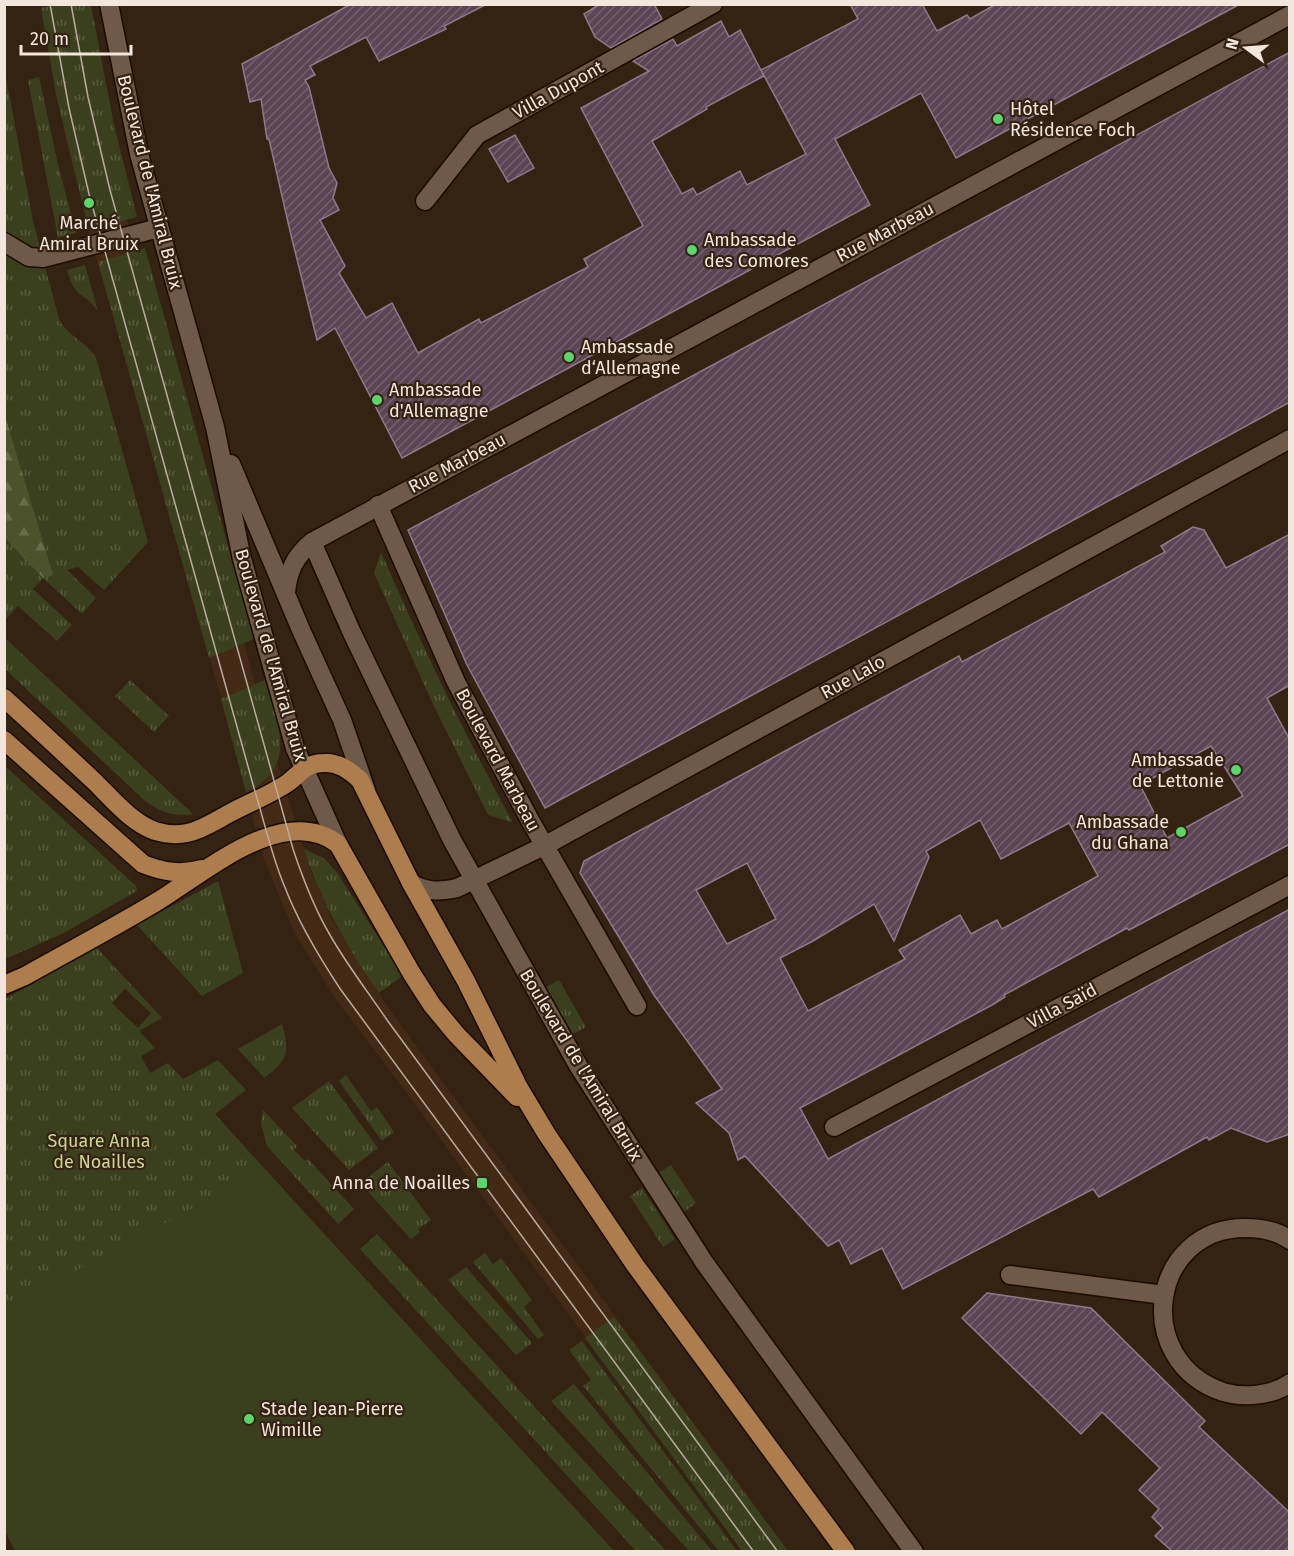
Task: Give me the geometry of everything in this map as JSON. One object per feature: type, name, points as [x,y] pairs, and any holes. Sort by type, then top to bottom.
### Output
[{"type":"main road","points":[[4,698],[105,792],[140,822],[155,831],[172,834],[188,833],[289,782],[303,768],[324,762],[348,769],[360,780],[369,797]]},
{"type":"main road","points":[[4,740],[143,864],[174,873],[208,868]]},
{"type":"main road","name":"Boulevard de l'Amiral Bruix","points":[[369,797],[411,883],[466,981],[519,1088],[546,1133],[640,1272],[846,1551]]},
{"type":"main road","points":[[4,985],[153,904],[250,843],[279,834],[304,831],[318,833],[338,844]]},
{"type":"main road","name":"Boulevard de l'Amiral Bruix","points":[[338,844],[432,1005],[456,1034],[513,1093],[546,1133]]},
{"type":"street","name":"Boulevard de l'Amiral Bruix","points":[[108,4],[139,154],[215,427],[242,559],[295,748],[338,844]]},
{"type":"street","name":"Villa Dupont","points":[[425,201],[477,135],[713,4]]},
{"type":"street","name":"Rue Marbeau","points":[[286,593],[287,579],[292,565],[300,552],[312,542],[1290,15]]},
{"type":"street","points":[[4,242],[29,257],[43,258],[159,228]]},
{"type":"street","name":"Boulevard de l'Amiral Bruix","points":[[215,427],[342,720],[369,797]]},
{"type":"street","name":"Rue Lalo","points":[[411,883],[431,891],[444,891],[474,881],[544,846],[1290,439]]},
{"type":"street","name":"Boulevard Marbeau","points":[[378,505],[456,682],[544,846],[637,1006]]},
{"type":"street","name":"Boulevard de l'Amiral Bruix","points":[[312,542],[352,633],[452,840],[585,1076],[704,1262],[914,1551]]},
{"type":"street","name":"Villa Saïd","points":[[834,1127],[1290,885]]},
{"type":"street","points":[[1288,1235],[1260,1228],[1234,1228],[1209,1236],[1188,1251],[1172,1271],[1164,1295],[1163,1322],[1170,1348],[1185,1370],[1207,1386],[1232,1395],[1259,1395],[1288,1391]]},
{"type":"street","points":[[1010,1275],[1164,1295]]},
{"type":"shaded area","points":[[41,5],[80,5],[110,155],[135,251],[277,762],[312,874],[333,921],[387,1006],[788,1551],[742,1551],[334,997],[294,932],[263,857],[219,691],[93,246],[66,141]]},
{"type":"green space","points":[[91,5],[114,125],[137,217],[89,230],[56,94],[41,8]]},
{"type":"green space","points":[[4,67],[33,221],[59,319],[96,358],[148,542],[104,590],[78,567],[67,570],[96,598],[82,614],[43,578],[33,589],[72,625],[57,641],[18,606],[5,620]]},
{"type":"green space","points":[[39,77],[76,233],[58,238],[28,80]]},
{"type":"green space","points":[[145,248],[254,639],[209,658],[98,262]]},
{"type":"green space","points":[[85,265],[98,312],[94,305],[74,287],[67,270]]},
{"type":"green space","points":[[5,416],[53,575],[43,578],[5,538]]},
{"type":"green space","points":[[381,552],[444,688],[511,822],[488,815],[432,702],[374,573]]},
{"type":"green space","points":[[4,638],[193,814],[167,813],[144,800],[5,669]]},
{"type":"green space","points":[[130,680],[169,716],[154,732],[115,696]]},
{"type":"green space","points":[[265,680],[279,728],[279,757],[273,770],[263,782],[246,792],[221,699]]},
{"type":"green space","points":[[4,765],[136,886],[137,891],[62,934],[5,959]]},
{"type":"green space","points":[[304,849],[324,858],[338,874],[401,973],[401,977],[379,993],[336,924],[318,887]]},
{"type":"green space","points":[[218,881],[243,973],[202,996],[137,925]]},
{"type":"green space","name":"Square Anna de Noailles","points":[[97,948],[162,1018],[139,1031],[155,1048],[141,1056],[150,1073],[168,1063],[183,1079],[218,1060],[246,1090],[215,1114],[283,1189],[5,1513],[5,999]],"holes":[[[125,989],[151,1013],[138,1028],[112,1003]]]},
{"type":"green space","points":[[559,980],[586,1027],[573,1034],[546,987]]},
{"type":"green space","points":[[282,1024],[286,1042],[285,1055],[278,1066],[264,1078],[238,1049]]},
{"type":"green space","points":[[346,1075],[371,1111],[377,1107],[394,1132],[382,1141],[339,1081]]},
{"type":"green space","points":[[329,1081],[378,1148],[349,1170],[292,1108]]},
{"type":"green space","points":[[263,1110],[297,1146],[294,1150],[305,1161],[308,1159],[354,1209],[338,1224],[267,1146],[261,1124]]},
{"type":"green space","points":[[388,1162],[431,1220],[418,1229],[420,1232],[411,1239],[360,1183]]},
{"type":"green space","points":[[671,1165],[696,1203],[684,1212],[658,1173]]},
{"type":"green space","name":"Stade Jean-Pierre Wimille","points":[[265,1169],[614,1551],[15,1551],[4,1529],[5,1309]]},
{"type":"green space","points":[[642,1188],[675,1239],[663,1247],[630,1196]]},
{"type":"green space","points":[[377,1234],[666,1551],[636,1551],[360,1249]]},
{"type":"green space","points":[[485,1253],[493,1264],[501,1258],[532,1300],[524,1307],[544,1335],[538,1339],[473,1262]]},
{"type":"green space","points":[[466,1267],[532,1343],[516,1355],[448,1280]]},
{"type":"green space","points":[[614,1317],[788,1551],[742,1551],[585,1338]]},
{"type":"green space","points":[[582,1341],[737,1551],[719,1551],[583,1386],[591,1380],[569,1350]]},
{"type":"green space","points":[[574,1384],[712,1551],[689,1551],[551,1401]]},
{"type":"building","points":[[351,4],[487,4],[444,26],[446,29],[379,61],[366,37],[310,66],[315,75],[305,80],[309,87],[329,168],[337,183],[333,198],[339,210],[320,220],[345,266],[339,273],[366,318],[392,303],[418,353],[479,319],[481,323],[588,267],[584,259],[643,226],[581,108],[649,71],[633,61],[673,39],[677,46],[721,21],[729,37],[740,30],[764,76],[706,107],[707,109],[652,141],[682,194],[693,188],[697,195],[740,171],[747,185],[806,154],[761,70],[858,19],[850,4],[922,4],[937,31],[967,15],[970,19],[996,4],[1240,4],[956,158],[921,93],[835,139],[870,205],[402,458],[335,328],[317,340],[269,139],[267,139],[261,99],[250,102],[242,64]]},
{"type":"building","points":[[600,4],[654,4],[662,19],[611,48],[595,37],[584,14]]},
{"type":"building","points":[[1290,52],[1290,402],[545,808],[467,665],[408,530]]},
{"type":"building","points":[[515,135],[534,168],[508,182],[489,149]]},
{"type":"building","points":[[1193,527],[1204,530],[1226,568],[1290,534],[1290,685],[1267,698],[1290,740],[1290,844],[1129,930],[1127,928],[1004,995],[1005,997],[992,1005],[800,1108],[828,1159],[1290,909],[1290,1134],[1267,1142],[1231,1128],[1209,1140],[1207,1137],[1099,1197],[1093,1189],[903,1289],[882,1248],[851,1264],[839,1240],[828,1246],[745,1156],[738,1160],[729,1133],[696,1103],[722,1089],[654,995],[580,873],[584,861],[959,656],[962,662],[1165,552],[1161,546]],"holes":[[[1211,746],[1243,796],[1167,838],[1140,785]],[[980,820],[1001,859],[1069,823],[1098,876],[1002,929],[997,920],[971,934],[960,915],[899,950],[905,959],[808,1011],[780,958],[874,904],[894,941],[929,857],[926,851]],[[747,863],[776,919],[727,944],[696,890]]]},
{"type":"building","points":[[987,1293],[1091,1308],[1205,1421],[1199,1427],[1290,1513],[1290,1551],[1172,1551],[1155,1536],[1163,1528],[1152,1517],[1159,1509],[1139,1490],[1160,1468],[1102,1412],[1081,1434],[962,1318]]},
{"type":"tram line","points":[[50,4],[69,108],[89,194],[268,837],[279,873],[302,926],[341,990],[754,1552]]},
{"type":"tram line","points":[[71,4],[88,97],[110,190],[293,849],[314,904],[350,968],[387,1020],[778,1552]]},
{"type":"place","name":"Hôtel Résidence Foch","points":[[998,119]]},
{"type":"place","name":"Marché Amiral Bruix","points":[[89,203]]},
{"type":"place","name":"Ambassade des Comores","points":[[692,250]]},
{"type":"place","name":"Ambassade d‘Allemagne","points":[[569,357]]},
{"type":"place","name":"Ambassade d'Allemagne","points":[[377,400]]},
{"type":"place","name":"Ambassade de Lettonie","points":[[1236,770]]},
{"type":"place","name":"Ambassade du Ghana","points":[[1181,832]]},
{"type":"place","name":"Anna de Noailles","points":[[482,1183]]},
{"type":"place","name":"Stade Jean-Pierre Wimille","points":[[249,1419]]}]
